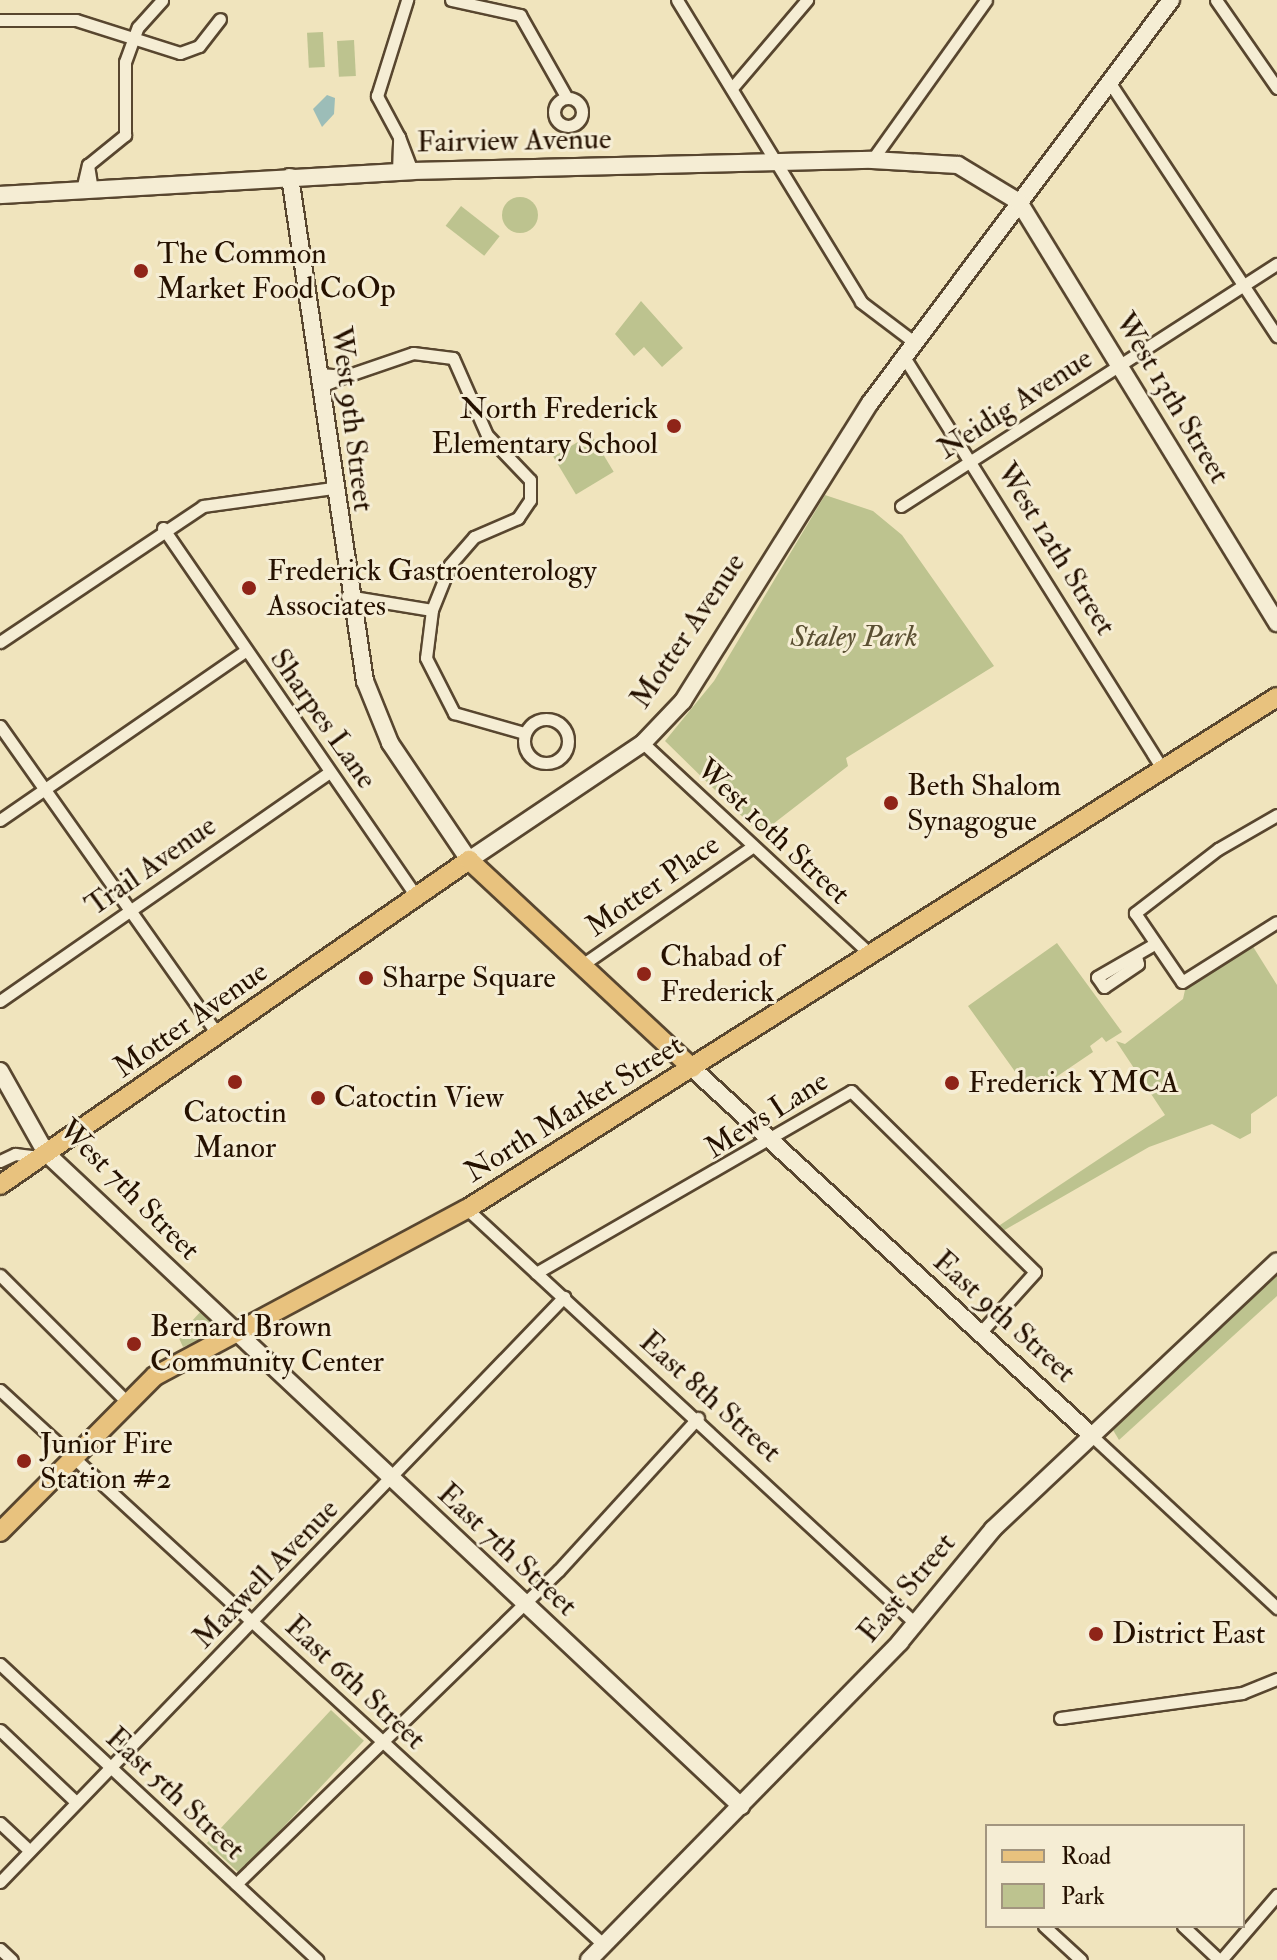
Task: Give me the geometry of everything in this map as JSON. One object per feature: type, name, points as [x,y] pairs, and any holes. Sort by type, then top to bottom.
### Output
[{"type":"main road","name":"Motter Avenue","points":[[0,1185],[643,743],[683,701],[914,342],[1171,0]]},
{"type":"main road","name":"Fairview Avenue","points":[[0,195],[405,172],[872,160],[958,165],[1019,202]]},
{"type":"main road","name":"West 9th Street","points":[[290,177],[348,603],[374,712],[469,860],[692,1068]]},
{"type":"main road","name":"West 13th Street","points":[[1019,202],[1277,623]]},
{"type":"main road","name":"North Market Street","points":[[0,1532],[155,1376],[467,1209],[1277,697]]},
{"type":"main road","name":"East 9th Street","points":[[692,1068],[1092,1436]]},
{"type":"main road","name":"West 7th Street","points":[[0,1071],[43,1155],[236,1335]]},
{"type":"main road","name":"East Street","points":[[589,1960],[916,1624],[993,1529],[1277,1261]]},
{"type":"main road","name":"East 7th Street","points":[[236,1335],[741,1806]]},
{"type":"street","points":[[87,189],[88,165],[127,130],[124,74],[132,39],[162,0]]},
{"type":"street","points":[[451,0],[520,15],[567,98]]},
{"type":"street","points":[[677,0],[861,302],[914,342]]},
{"type":"street","points":[[732,88],[807,0]]},
{"type":"street","points":[[872,160],[986,0]]},
{"type":"street","points":[[1216,0],[1277,88]]},
{"type":"street","points":[[405,172],[399,137],[378,90],[412,1]]},
{"type":"street","points":[[0,20],[76,20],[180,53],[199,46],[220,19]]},
{"type":"street","points":[[1108,80],[1277,336]]},
{"type":"street","name":"Neidig Avenue","points":[[901,506],[1277,264]]},
{"type":"street","points":[[320,380],[346,376],[413,353],[453,358],[487,435],[530,480],[525,511],[460,548],[432,610],[426,658],[446,704],[473,722],[524,733]]},
{"type":"street","name":"West 12th Street","points":[[904,357],[973,462],[1163,770]]},
{"type":"street","points":[[0,642],[163,528],[203,506],[333,488]]},
{"type":"street","name":"Sharpes Lane","points":[[163,528],[417,897]]},
{"type":"street","points":[[348,603],[376,598],[432,610]]},
{"type":"street","points":[[0,820],[246,650]]},
{"type":"street","points":[[554,720],[565,729],[566,750],[541,763],[528,755],[524,733],[533,722],[554,720]]},
{"type":"street","points":[[0,726],[219,1036]]},
{"type":"street","name":"West 10th Street","points":[[643,743],[871,955]]},
{"type":"street","name":"Trail Avenue","points":[[0,1001],[329,772]]},
{"type":"street","points":[[1277,815],[1218,849],[1135,913],[1151,946],[1182,982],[1277,922]]},
{"type":"street","name":"Motter Place","points":[[582,965],[752,847]]},
{"type":"street","points":[[1136,956],[1151,946]]},
{"type":"street","name":"Mews Lane","points":[[536,1273],[772,1143],[851,1091],[1035,1272],[980,1333]]},
{"type":"street","points":[[0,1161],[17,1154],[43,1155]]},
{"type":"street","name":"East 8th Street","points":[[467,1209],[698,1418],[916,1624]]},
{"type":"street","points":[[0,1275],[128,1403]]},
{"type":"street","name":"Maxwell Avenue","points":[[0,1882],[28,1849],[112,1768],[564,1297]]},
{"type":"street","name":"East 6th Street","points":[[0,1390],[604,1945]]},
{"type":"street","points":[[236,1884],[523,1603],[698,1418]]},
{"type":"street","name":"East 9th Street","points":[[1092,1436],[1277,1608]]},
{"type":"street","name":"East 5th Street","points":[[0,1664],[317,1960]]},
{"type":"street","points":[[1060,1718],[1242,1693],[1277,1679]]},
{"type":"street","points":[[0,1730],[76,1802]]},
{"type":"street","points":[[0,1823],[28,1849]]},
{"type":"street","points":[[1185,1928],[1220,1960],[1277,1895]]},
{"type":"street","points":[[1046,1928],[1081,1960]]},
{"type":"street","points":[[0,1949],[12,1960]]},
{"type":"green space","points":[[323,32],[325,67],[309,68],[307,33]]},
{"type":"green space","points":[[354,40],[356,76],[339,77],[337,41]]},
{"type":"green space","points":[[520,197],[532,203],[538,215],[532,227],[520,233],[508,227],[502,215],[508,203]]},
{"type":"green space","points":[[461,206],[500,236],[484,256],[446,226]]},
{"type":"green space","points":[[641,301],[683,348],[662,367],[644,347],[634,356],[615,334]]},
{"type":"green space","points":[[591,434],[614,472],[576,494],[553,457]]},
{"type":"green space","name":"Staley Park","points":[[825,495],[873,511],[902,535],[994,666],[846,758],[848,766],[760,834],[665,741],[714,681]]},
{"type":"green space","points":[[1057,943],[1122,1032],[1106,1042],[1102,1037],[1090,1046],[1093,1052],[1031,1094],[968,1006]]},
{"type":"green space","points":[[1252,945],[1277,985],[1277,1096],[1251,1114],[1251,1133],[1240,1139],[1212,1124],[1149,1147],[1003,1231],[997,1227],[1165,1115],[1116,1041],[1125,1044],[1183,999],[1185,990]]},
{"type":"green space","points":[[1277,1275],[1277,1296],[1119,1440],[1113,1430]]},
{"type":"green space","points":[[203,1309],[218,1323],[216,1334],[183,1347],[178,1336]]},
{"type":"green space","points":[[331,1710],[364,1741],[240,1874],[207,1843]]},
{"type":"water","points":[[327,95],[335,98],[334,114],[322,127],[313,109]]},
{"type":"place","name":"The Common Market Food CoOp","points":[[141,271]]},
{"type":"place","name":"North Frederick Elementary School","points":[[674,426]]},
{"type":"place","name":"Frederick Gastroenterology Associates","points":[[249,588]]},
{"type":"place","name":"Beth Shalom Synagogue","points":[[891,803]]},
{"type":"place","name":"Chabad of Frederick","points":[[644,974]]},
{"type":"place","name":"Sharpe Square","points":[[366,978]]},
{"type":"place","name":"Catoctin Manor","points":[[235,1082]]},
{"type":"place","name":"Frederick YMCA","points":[[952,1083]]},
{"type":"place","name":"Catoctin View","points":[[318,1098]]},
{"type":"place","name":"Bernard Brown Community Center","points":[[134,1344]]},
{"type":"place","name":"Junior Fire Station #2","points":[[24,1461]]},
{"type":"place","name":"District East","points":[[1096,1634]]}]
